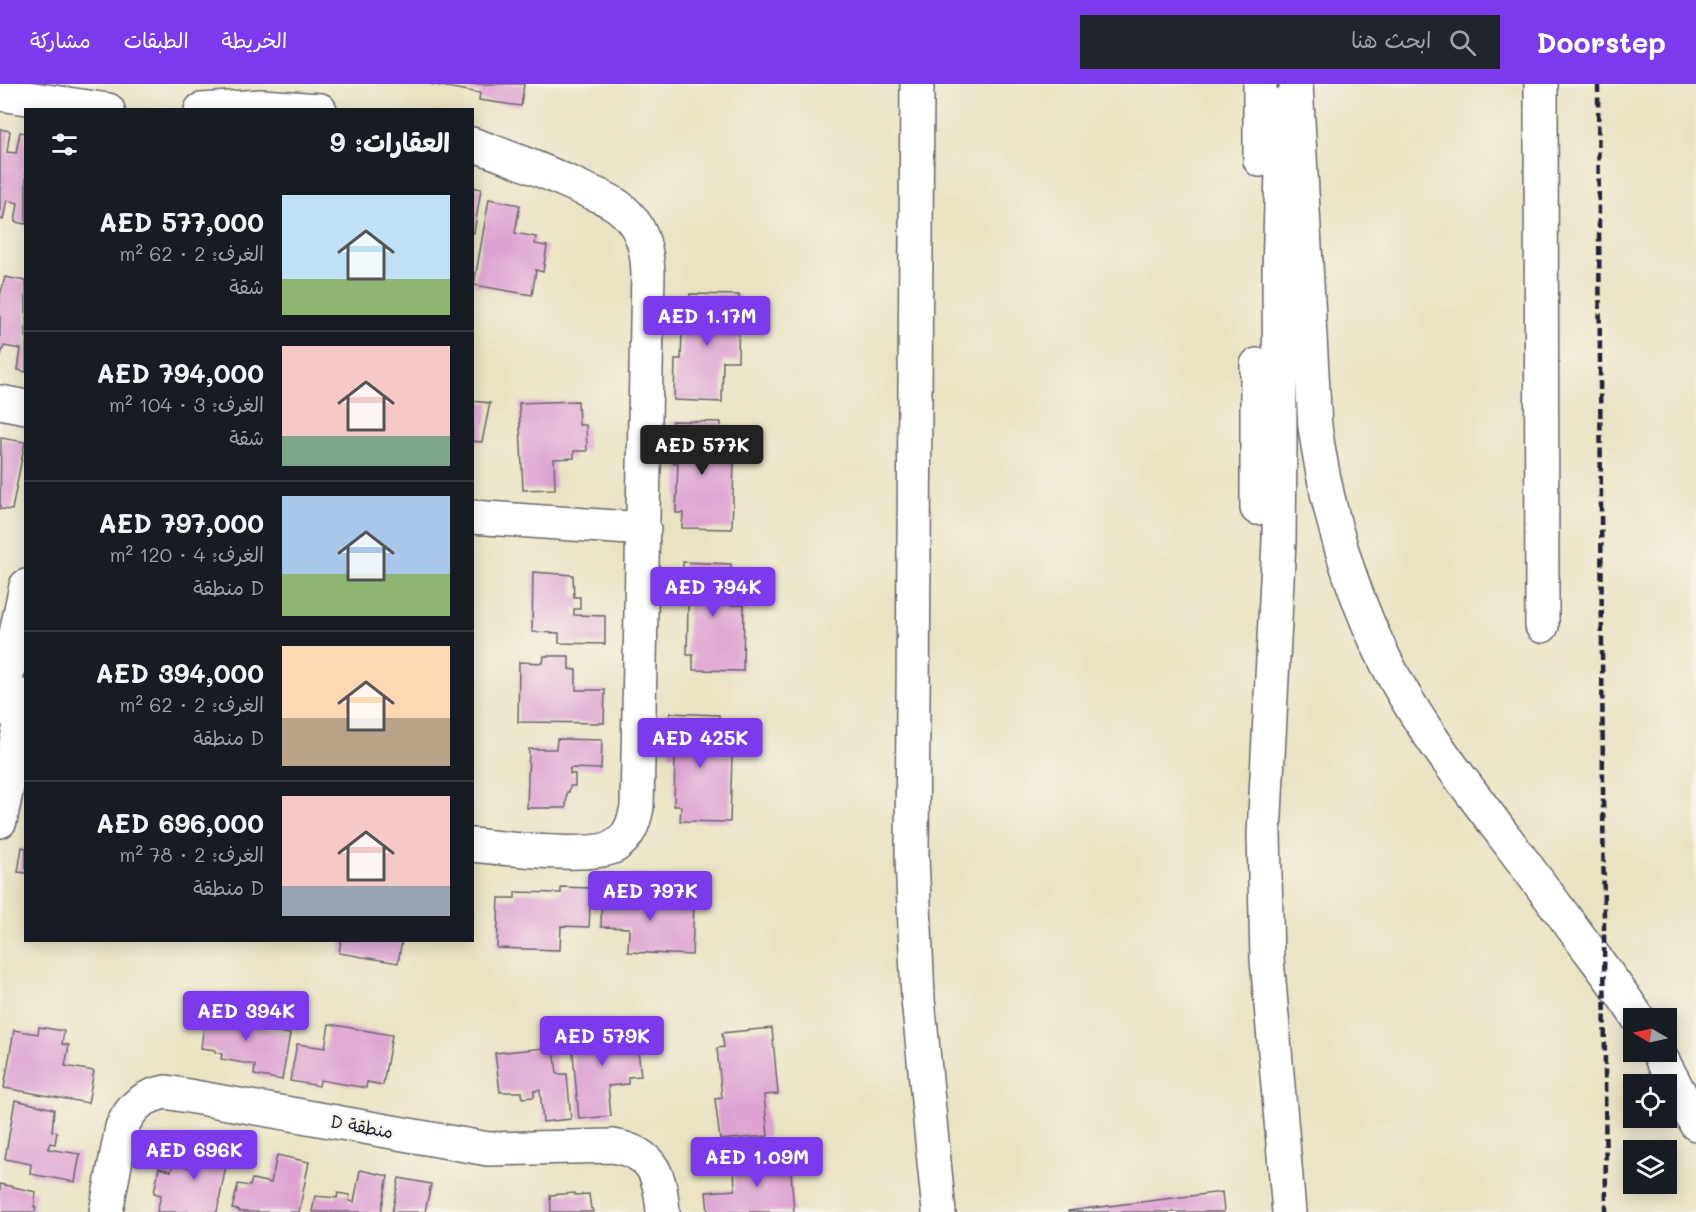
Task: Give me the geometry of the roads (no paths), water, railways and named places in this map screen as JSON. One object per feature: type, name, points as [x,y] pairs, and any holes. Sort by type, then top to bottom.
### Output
[{"type":"street","points":[[917,84],[912,857],[918,999],[939,1212]]},
{"type":"street","points":[[1260,84],[1257,664],[1258,684],[1270,717]]},
{"type":"street","points":[[1285,84],[1279,272],[1279,542],[1264,834],[1268,959],[1289,1212]]},
{"type":"street","points":[[1296,84],[1315,427],[1327,496],[1348,573],[1379,647],[1412,709],[1631,1008]]},
{"type":"street","points":[[1541,84],[1542,626]]},
{"type":"street","points":[[0,94],[94,108]]},
{"type":"street","points":[[231,108],[261,106],[290,108]]},
{"type":"street","points":[[474,145],[521,161],[612,201],[628,214],[640,232],[647,252],[648,273],[637,807],[634,822],[627,835],[614,846],[599,852],[523,850],[474,845]]},
{"type":"street","points":[[0,402],[24,407]]},
{"type":"street","points":[[474,517],[644,529]]},
{"type":"street","points":[[0,709],[24,595]]},
{"type":"street","points":[[0,821],[24,706]]},
{"type":"street","points":[[1663,1062],[1696,1124]]},
{"type":"street","name":"D منطقة","points":[[106,1212],[122,1127],[127,1116],[145,1098],[166,1092],[488,1149],[613,1146],[624,1148],[645,1160],[657,1175],[663,1212]]},
{"type":"railway","points":[[1598,84],[1606,1212]]}]
